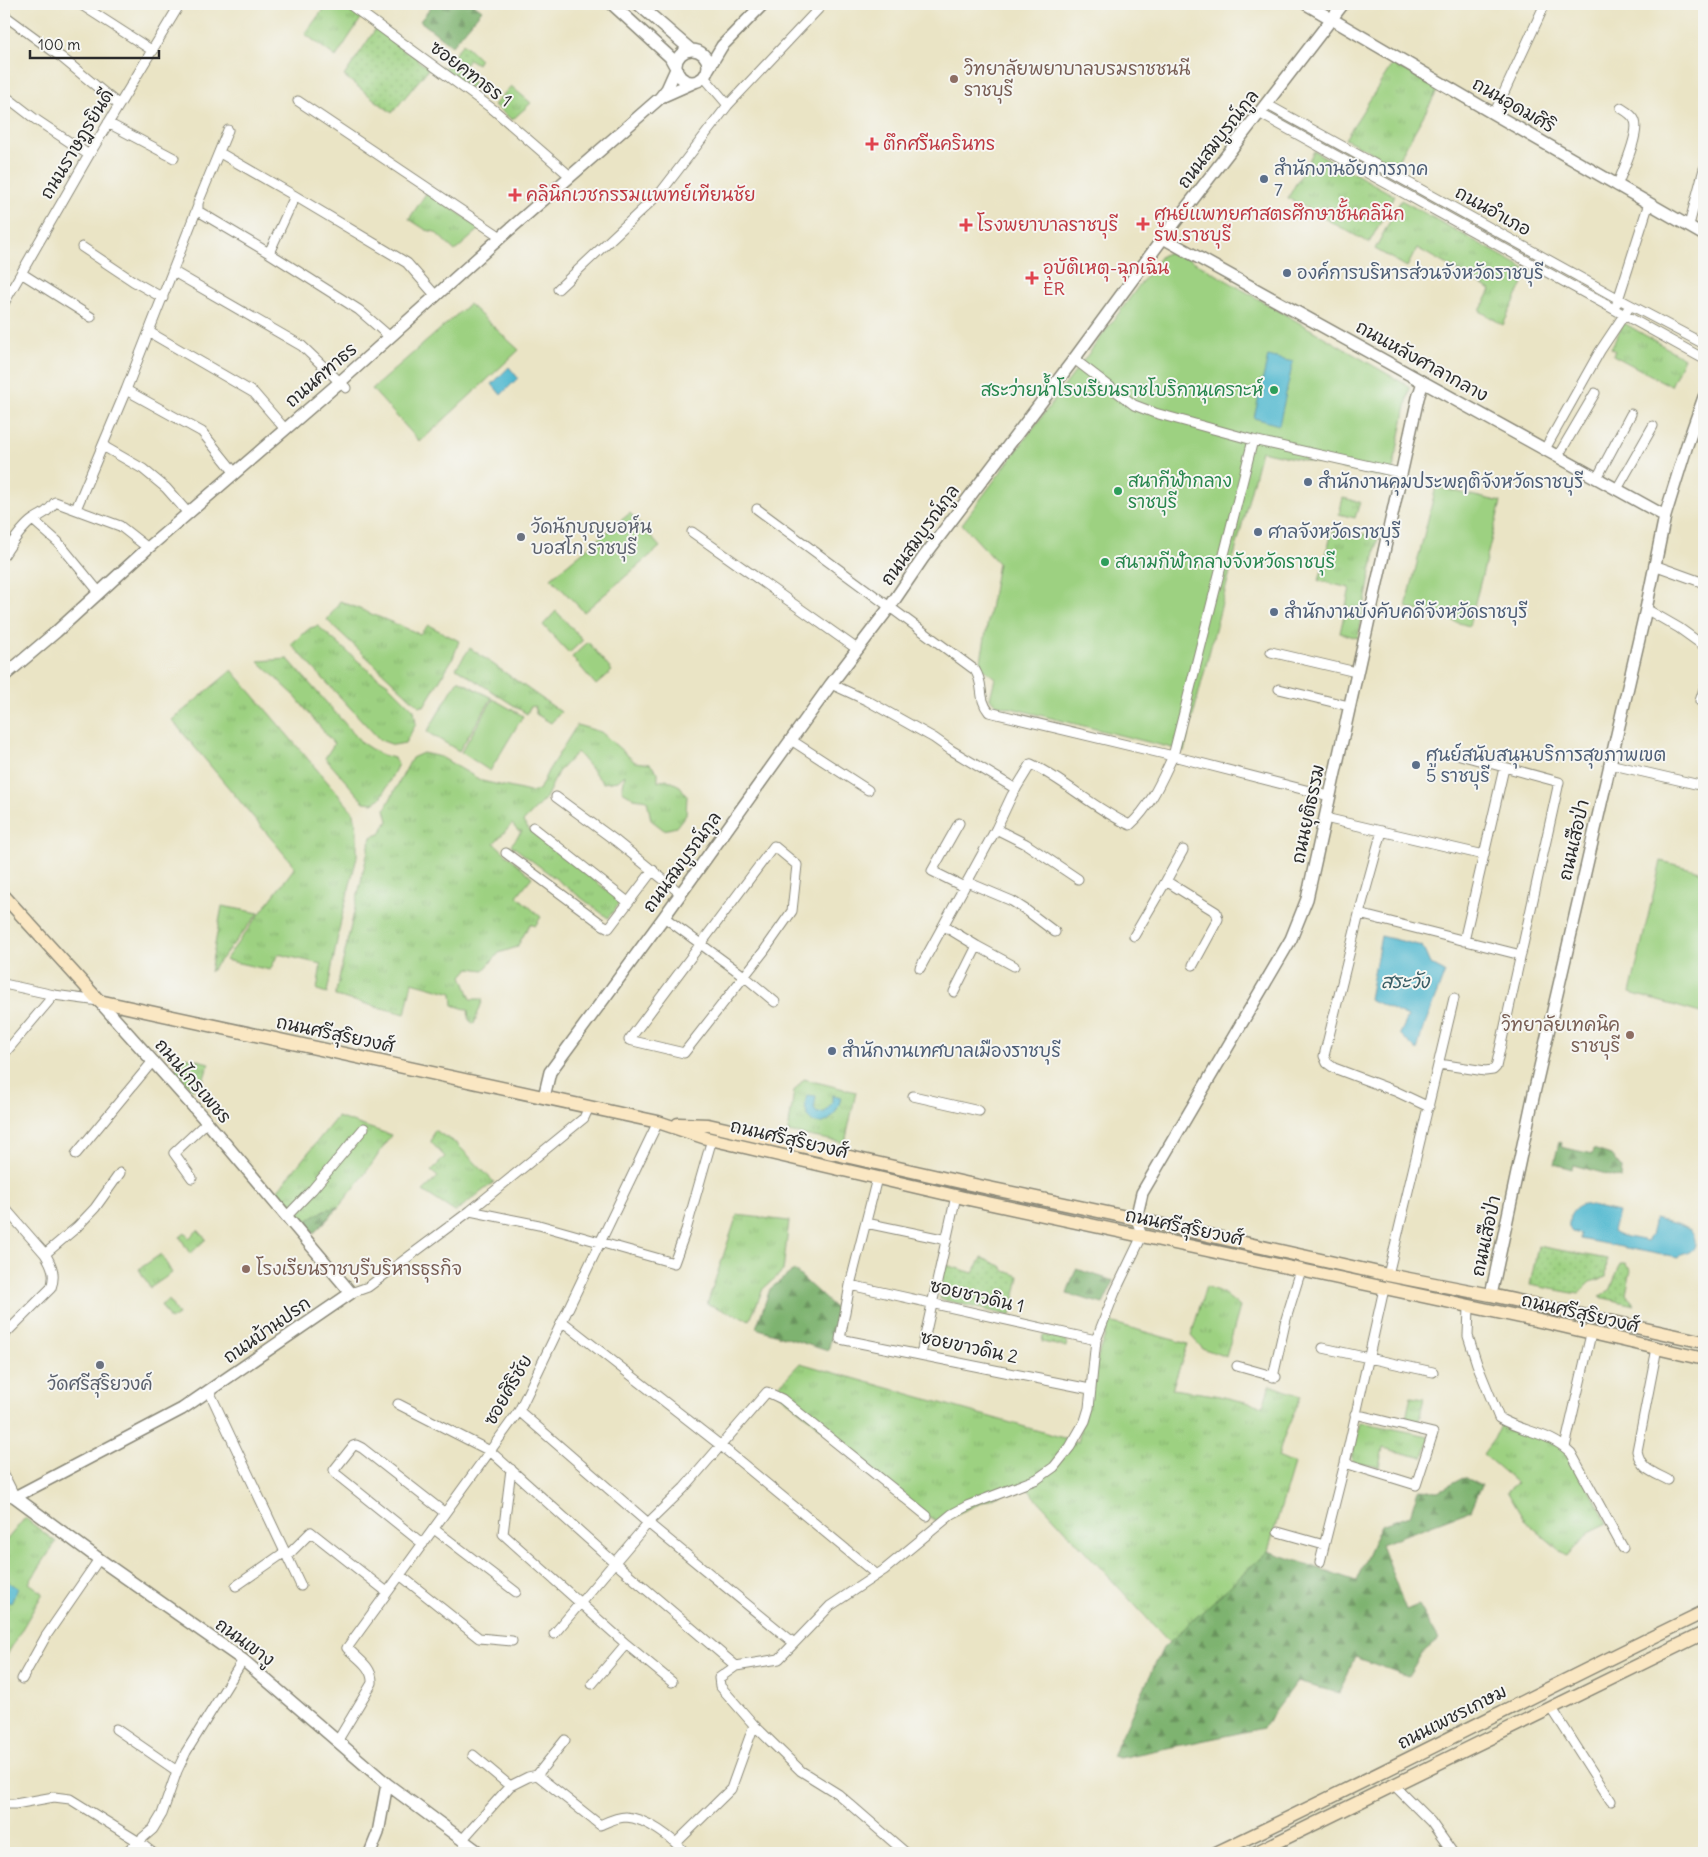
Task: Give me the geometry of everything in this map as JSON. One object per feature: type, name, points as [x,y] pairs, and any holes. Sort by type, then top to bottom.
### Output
[{"type":"main road","name":"ถนนไกรเพชร","points":[[4,896],[99,1001]]},
{"type":"main road","name":"ถนนศรีสุริยวงศ์","points":[[99,1001],[658,1122],[712,1139],[956,1196],[1704,1358]]},
{"type":"main road","name":"ถนนศรีสุริยวงศ์","points":[[658,1122],[708,1125],[965,1183],[1704,1342]]},
{"type":"main road","points":[[1384,1289],[1388,1275]]},
{"type":"main road","points":[[1488,1310],[1491,1295]]},
{"type":"main road","name":"ถนนเพชรเกษม","points":[[1216,1853],[1704,1612]]},
{"type":"main road","name":"ถนนเพชรเกษม","points":[[1256,1853],[1704,1633]]},
{"type":"main road","points":[[1326,1800],[1334,1815]]},
{"type":"street","points":[[80,4],[152,51]]},
{"type":"street","name":"ถนนราษฎรยินดี","points":[[4,303],[108,122],[180,4]]},
{"type":"street","name":"ซอยคฑาธร 1","points":[[349,4],[494,110],[570,176]]},
{"type":"street","points":[[612,4],[670,57],[680,75],[685,80],[691,82],[703,76],[722,46],[763,4]]},
{"type":"street","points":[[638,4],[692,50],[699,51],[706,57],[708,62],[703,76]]},
{"type":"street","points":[[558,289],[661,192],[728,105],[823,4]]},
{"type":"street","name":"ถนนอุดมศิริ","points":[[1306,4],[1704,235]]},
{"type":"street","name":"ถนนสมบูรณ์กูล","points":[[544,1097],[550,1072],[831,684],[889,608],[923,558],[1163,238],[1343,4]]},
{"type":"street","points":[[1494,114],[1545,4]]},
{"type":"street","points":[[4,15],[61,57],[119,105]]},
{"type":"street","points":[[676,69],[676,61],[680,55],[692,50],[722,46]]},
{"type":"street","name":"ถนนคฑาธร","points":[[4,676],[285,429],[343,385],[390,337],[660,98],[667,89],[676,69]]},
{"type":"street","points":[[703,76],[728,105]]},
{"type":"street","name":"ถนนคฑาธร","points":[[660,98],[703,76]]},
{"type":"street","points":[[4,95],[35,119],[89,155]]},
{"type":"street","points":[[298,101],[501,237]]},
{"type":"street","name":"ถนนอำเภอ","points":[[1263,108],[1402,191],[1704,359]]},
{"type":"street","name":"ถนนอำเภอ","points":[[1263,108],[1704,344]]},
{"type":"street","points":[[1617,186],[1635,135],[1636,123],[1633,117],[1621,108]]},
{"type":"street","points":[[108,122],[174,158]]},
{"type":"street","points":[[76,509],[174,272],[228,130]]},
{"type":"street","points":[[220,153],[407,263],[436,296]]},
{"type":"street","points":[[1689,225],[1704,169]]},
{"type":"street","points":[[269,253],[295,196]]},
{"type":"street","points":[[1614,309],[1619,299],[1649,204]]},
{"type":"street","points":[[198,206],[198,211],[359,310],[390,337]]},
{"type":"street","name":"ถนนหลังศาลากลาง","points":[[1163,238],[1665,516]]},
{"type":"street","points":[[82,247],[133,281],[163,298]]},
{"type":"street","points":[[174,272],[302,346],[343,385]]},
{"type":"street","points":[[21,273],[91,317]]},
{"type":"street","points":[[1545,450],[1600,351],[1630,304]]},
{"type":"street","points":[[149,332],[254,393],[285,429]]},
{"type":"street","points":[[1074,358],[1134,405],[1155,413],[1253,440],[1401,473]]},
{"type":"street","name":"ถนนยุติธรรม","points":[[1136,1219],[1142,1193],[1291,939],[1307,899],[1401,473],[1418,398],[1424,382]]},
{"type":"street","points":[[126,390],[202,432],[235,473]]},
{"type":"street","points":[[1558,456],[1595,393]]},
{"type":"street","name":"ถนนเสือป่า","points":[[1491,1295],[1544,1048],[1646,609],[1665,516],[1704,397]]},
{"type":"street","points":[[1597,478],[1632,414]]},
{"type":"street","points":[[1617,489],[1653,426]]},
{"type":"street","points":[[920,968],[1031,764],[1052,774],[1118,820],[1130,825],[1138,818],[1154,796],[1173,756],[1253,440]]},
{"type":"street","points":[[103,446],[149,474],[166,488],[188,513]]},
{"type":"street","points":[[4,555],[11,543],[33,520],[49,510],[55,502],[120,526],[148,548]]},
{"type":"street","points":[[757,509],[975,670],[980,678],[982,704],[989,712],[1329,796]]},
{"type":"street","points":[[33,520],[58,542],[98,592]]},
{"type":"street","points":[[692,532],[857,650]]},
{"type":"street","points":[[1654,565],[1704,583]]},
{"type":"street","points":[[1646,609],[1679,628],[1704,646]]},
{"type":"street","points":[[1271,652],[1356,672]]},
{"type":"street","points":[[831,684],[868,701],[934,738],[1016,789]]},
{"type":"street","points":[[1279,689],[1349,706]]},
{"type":"street","points":[[1700,701],[1704,689]]},
{"type":"street","points":[[791,740],[868,790]]},
{"type":"street","points":[[1439,1064],[1485,1071],[1493,1070],[1496,1067],[1559,782],[1460,755]]},
{"type":"street","points":[[1609,764],[1704,786]]},
{"type":"street","points":[[1464,941],[1504,768]]},
{"type":"street","points":[[556,797],[653,870],[680,893]]},
{"type":"street","points":[[1325,818],[1484,854]]},
{"type":"street","points":[[959,823],[932,871],[1012,901],[1055,932]]},
{"type":"street","points":[[533,827],[628,902]]},
{"type":"street","points":[[996,829],[1026,844],[1078,880]]},
{"type":"street","points":[[1382,831],[1359,914],[1324,1056],[1327,1063],[1334,1068],[1395,1091],[1429,1107]]},
{"type":"street","points":[[774,846],[797,865],[792,911],[684,1053],[629,1040],[702,944],[774,846]]},
{"type":"street","points":[[1134,936],[1183,850]]},
{"type":"street","points":[[506,853],[609,928],[653,870]]},
{"type":"street","points":[[1166,881],[1216,912],[1218,920],[1193,965]]},
{"type":"street","points":[[1359,914],[1520,955]]},
{"type":"street","points":[[664,917],[744,976],[775,1002]]},
{"type":"street","points":[[944,926],[1014,966]]},
{"type":"street","points":[[954,992],[977,946]]},
{"type":"street","name":"ถนนศรีสุริยวงศ์","points":[[4,984],[54,995],[99,1001]]},
{"type":"street","points":[[4,1054],[54,995]]},
{"type":"street","points":[[1388,1275],[1454,998]]},
{"type":"street","name":"ถนนไกรเพชร","points":[[99,1001],[207,1122],[351,1293]]},
{"type":"street","points":[[76,1154],[153,1061]]},
{"type":"street","points":[[913,1096],[979,1111]]},
{"type":"street","name":"ถนนบ้านปรก","points":[[10,1496],[182,1409],[351,1293],[368,1287],[470,1211],[584,1118],[589,1107]]},
{"type":"street","points":[[192,1178],[174,1153],[207,1122]]},
{"type":"street","name":"ซอยศิริชัย","points":[[338,1740],[372,1683],[368,1668],[346,1648],[519,1411],[658,1122]]},
{"type":"street","points":[[287,1216],[312,1190],[364,1128]]},
{"type":"street","points":[[470,1211],[539,1225],[674,1263],[686,1230],[712,1139]]},
{"type":"street","points":[[45,1254],[77,1227],[95,1208],[120,1173]]},
{"type":"street","points":[[850,1285],[878,1178]]},
{"type":"street","points":[[921,1354],[956,1196]]},
{"type":"street","points":[[4,1206],[50,1261],[54,1278],[51,1288],[4,1335]]},
{"type":"street","points":[[906,1853],[838,1794],[801,1771],[754,1725],[720,1686],[719,1678],[736,1666],[779,1659],[830,1606],[877,1574],[952,1514],[967,1506],[1037,1479],[1054,1467],[1070,1447],[1085,1421],[1089,1408],[1096,1340],[1115,1292],[1142,1236],[1136,1219]]},
{"type":"street","points":[[866,1223],[947,1240]]},
{"type":"street","points":[[1238,1366],[1274,1377],[1284,1323],[1300,1270]]},
{"type":"street","name":"ซอยชาวดิน 1","points":[[850,1285],[933,1302],[1096,1340]]},
{"type":"street","name":"ซอยขาวดิน 2","points":[[850,1285],[840,1339],[1090,1389]]},
{"type":"street","points":[[1320,1562],[1345,1463],[1384,1289]]},
{"type":"street","points":[[1469,1308],[1468,1336],[1476,1364],[1499,1418],[1538,1433],[1565,1447],[1571,1454],[1623,1548]]},
{"type":"street","points":[[563,1322],[720,1445],[877,1574]]},
{"type":"street","points":[[1565,1447],[1590,1334]]},
{"type":"street","points":[[1323,1348],[1433,1372]]},
{"type":"street","points":[[1658,1348],[1637,1451],[1639,1462],[1644,1467],[1668,1480]]},
{"type":"street","points":[[209,1391],[300,1586]]},
{"type":"street","points":[[554,1634],[648,1523],[684,1488],[767,1392],[782,1399],[927,1516]]},
{"type":"street","points":[[398,1404],[490,1451],[614,1562],[736,1666]]},
{"type":"street","points":[[519,1411],[648,1523],[794,1643]]},
{"type":"street","points":[[1345,1463],[1416,1486],[1433,1433],[1355,1414]]},
{"type":"street","points":[[423,1544],[336,1474],[334,1470],[353,1446],[356,1445],[445,1513]]},
{"type":"street","points":[[511,1469],[503,1534],[626,1644],[672,1682]]},
{"type":"street","points":[[4,1474],[10,1496]]},
{"type":"street","name":"ถนนเขางู","points":[[10,1496],[243,1660],[387,1784],[480,1853]]},
{"type":"street","points":[[434,1529],[516,1592]]},
{"type":"street","points":[[236,1586],[298,1546],[311,1532],[387,1592]]},
{"type":"street","points":[[1278,1532],[1324,1545]]},
{"type":"street","points":[[22,1679],[46,1636],[99,1560]]},
{"type":"street","points":[[400,1576],[479,1638],[512,1641]]},
{"type":"street","points":[[592,1684],[626,1644]]},
{"type":"street","points":[[125,1853],[153,1829],[162,1814],[177,1771],[205,1718],[243,1660]]},
{"type":"street","points":[[1550,1708],[1611,1801]]},
{"type":"street","points":[[677,1842],[730,1789],[754,1725]]},
{"type":"street","points":[[116,1729],[177,1771]]},
{"type":"street","points":[[462,1840],[510,1786],[528,1777],[537,1775],[565,1740]]},
{"type":"street","points":[[473,1755],[510,1786]]},
{"type":"street","points":[[537,1775],[600,1825],[616,1818],[626,1817],[640,1820],[677,1842],[685,1853]]},
{"type":"street","points":[[370,1853],[378,1833],[387,1784]]},
{"type":"street","points":[[1395,1786],[1431,1822],[1453,1853]]},
{"type":"street","points":[[4,1804],[15,1804],[54,1796],[70,1799],[140,1842],[153,1853]]},
{"type":"green space","points":[[327,4],[343,4],[362,17],[336,57],[305,34]]},
{"type":"green space","points":[[434,4],[474,4],[482,10],[452,46],[420,21]]},
{"type":"green space","points":[[377,27],[405,52],[408,52],[424,65],[427,64],[430,67],[392,113],[344,76]]},
{"type":"green space","points":[[463,43],[480,59],[477,64],[469,59],[460,71],[474,83],[470,88],[444,69]]},
{"type":"green space","points":[[1393,63],[1438,90],[1396,164],[1345,139]]},
{"type":"green space","points":[[511,86],[531,103],[512,120],[494,105]]},
{"type":"green space","points":[[1314,151],[1395,196],[1369,243],[1288,198]]},
{"type":"green space","points":[[427,192],[481,228],[455,251],[435,232],[426,230],[409,219]]},
{"type":"green space","points":[[1401,200],[1529,271],[1503,325],[1480,311],[1491,290],[1417,248],[1407,267],[1375,249]]},
{"type":"green space","name":"สนากีฬากลาง ราชบุรี","points":[[1174,250],[1410,387],[1391,479],[1261,451],[1184,751],[995,704],[990,698],[995,678],[980,666],[998,563],[962,524],[1161,256]]},
{"type":"green space","points":[[469,304],[519,350],[420,442],[372,389]]},
{"type":"green space","points":[[1624,323],[1684,358],[1671,386],[1613,355],[1615,350],[1611,348]]},
{"type":"green space","points":[[1436,487],[1501,502],[1469,626],[1406,607]]},
{"type":"green space","points":[[1343,498],[1360,502],[1355,518],[1339,514]]},
{"type":"green space","points":[[630,513],[660,547],[584,612],[551,578]]},
{"type":"green space","points":[[1339,529],[1378,537],[1358,638],[1340,633],[1350,588],[1319,581],[1331,536],[1334,531]]},
{"type":"green space","points":[[340,601],[420,634],[428,625],[459,641],[453,658],[424,706],[419,706],[327,620]]},
{"type":"green space","points":[[556,611],[583,640],[569,653],[543,625]]},
{"type":"green space","points":[[318,626],[373,674],[388,684],[414,710],[416,724],[405,743],[394,745],[380,740],[291,644],[310,628]]},
{"type":"green space","points":[[588,642],[612,671],[596,685],[572,657]]},
{"type":"green space","points":[[470,648],[561,712],[551,723],[536,714],[535,706],[530,707],[527,714],[456,668]]},
{"type":"green space","points":[[288,659],[362,743],[379,754],[394,758],[398,764],[381,798],[373,803],[364,802],[325,758],[334,744],[293,694],[258,661]]},
{"type":"green space","points":[[232,670],[354,813],[357,831],[357,857],[341,920],[327,993],[317,990],[321,964],[278,954],[270,970],[225,960],[295,867],[172,720]]},
{"type":"green space","points":[[458,680],[492,698],[459,751],[427,732]]},
{"type":"green space","points":[[493,699],[523,716],[490,771],[461,752]]},
{"type":"green space","points":[[577,725],[601,732],[635,762],[650,764],[658,772],[658,782],[666,779],[680,786],[687,796],[686,814],[676,827],[664,830],[651,820],[647,800],[634,798],[622,791],[625,775],[618,781],[603,783],[577,752],[558,772],[546,798],[523,822],[530,831],[621,901],[608,918],[511,845],[522,831],[518,831],[512,824],[494,843],[532,877],[517,896],[541,917],[535,926],[530,924],[517,947],[499,953],[484,970],[469,968],[462,976],[471,999],[483,999],[474,1024],[469,1020],[468,1010],[453,1005],[452,993],[412,982],[405,1014],[335,996],[371,837],[380,834],[388,821],[385,809],[412,758],[423,753],[441,757],[482,781],[530,792],[539,790],[548,771]]},
{"type":"green space","points":[[1661,861],[1704,872],[1704,1014],[1630,993]]},
{"type":"green space","points":[[222,906],[259,913],[210,972]]},
{"type":"green space","points":[[186,1057],[209,1063],[203,1081],[193,1090],[174,1071]]},
{"type":"green space","points":[[804,1079],[856,1092],[845,1143],[788,1132],[794,1091]]},
{"type":"green space","points":[[337,1117],[391,1135],[356,1186],[314,1233],[277,1191]]},
{"type":"green space","points":[[434,1130],[457,1144],[494,1182],[455,1212],[423,1191],[438,1177],[431,1171],[445,1157],[431,1142]]},
{"type":"green space","points":[[1559,1142],[1562,1143],[1561,1147],[1592,1154],[1593,1149],[1611,1155],[1622,1169],[1621,1178],[1573,1165],[1572,1169],[1554,1164]]},
{"type":"green space","points":[[338,1207],[314,1233],[305,1222],[325,1210]]},
{"type":"green space","points":[[737,1215],[789,1221],[783,1271],[763,1289],[750,1320],[707,1304]]},
{"type":"green space","points":[[198,1230],[206,1239],[190,1254],[180,1237],[185,1233],[189,1238]]},
{"type":"green space","points":[[1538,1246],[1607,1259],[1606,1277],[1591,1282],[1578,1294],[1530,1285]]},
{"type":"green space","points":[[161,1254],[172,1273],[150,1288],[139,1269]]},
{"type":"green space","points":[[982,1258],[1001,1266],[1005,1271],[1019,1276],[1011,1316],[940,1299],[943,1270],[946,1265],[973,1273]]},
{"type":"green space","points":[[1620,1264],[1625,1264],[1631,1270],[1626,1294],[1635,1305],[1599,1297],[1610,1291]]},
{"type":"green space","points":[[1076,1269],[1114,1281],[1103,1304],[1067,1294]]},
{"type":"green space","points":[[794,1270],[838,1311],[828,1351],[756,1328],[770,1289]]},
{"type":"green space","points":[[1206,1286],[1223,1293],[1240,1307],[1226,1357],[1202,1348],[1191,1336]]},
{"type":"green space","points":[[169,1300],[178,1315],[170,1320],[161,1305]]},
{"type":"green space","points":[[1110,1322],[1188,1344],[1172,1389],[1215,1395],[1263,1406],[1270,1385],[1301,1396],[1283,1439],[1278,1457],[1294,1464],[1268,1551],[1278,1607],[1169,1642],[1023,1484],[939,1522],[927,1516],[775,1390],[800,1363],[1078,1442],[1100,1349]]},
{"type":"green space","points":[[1043,1335],[1067,1340],[1066,1347],[1042,1342]]},
{"type":"green space","points":[[1411,1396],[1424,1398],[1418,1424],[1405,1423]]},
{"type":"green space","points":[[1503,1420],[1565,1447],[1608,1523],[1589,1532],[1568,1557],[1524,1520],[1507,1491],[1517,1483],[1483,1454],[1494,1439]]},
{"type":"green space","points":[[1360,1422],[1429,1436],[1423,1458],[1383,1448],[1379,1467],[1353,1462],[1351,1459]]},
{"type":"green space","points":[[1465,1477],[1482,1485],[1471,1510],[1381,1544],[1406,1610],[1418,1605],[1438,1640],[1422,1653],[1408,1676],[1355,1657],[1339,1693],[1297,1682],[1263,1728],[1119,1758],[1112,1756],[1163,1648],[1268,1551],[1356,1581],[1381,1525],[1410,1515],[1418,1490],[1438,1491]]},
{"type":"green space","points":[[25,1518],[56,1542],[29,1583],[43,1593],[4,1660],[4,1543]]},
{"type":"water","name":"สระว่ายน้ำโรงเรียนราชโบริกานุเคราะห์","points":[[1268,356],[1293,362],[1279,425],[1254,418]]},
{"type":"water","points":[[509,367],[518,378],[501,395],[492,384]]},
{"type":"water","name":"สระวัง","points":[[1381,936],[1422,946],[1430,964],[1445,972],[1422,1032],[1417,1051],[1400,1034],[1408,1017],[1369,999]]},
{"type":"water","points":[[807,1095],[816,1096],[814,1109],[817,1113],[825,1112],[832,1103],[832,1095],[841,1097],[837,1110],[831,1118],[818,1123],[812,1121],[807,1115]]},
{"type":"water","points":[[1582,1204],[1618,1212],[1613,1232],[1618,1235],[1647,1241],[1651,1236],[1655,1219],[1687,1228],[1694,1237],[1694,1247],[1688,1253],[1680,1255],[1678,1258],[1580,1239],[1580,1234],[1573,1232],[1569,1228],[1569,1220],[1571,1214]]},
{"type":"water","points":[[4,1580],[18,1588],[11,1603],[4,1601]]},
{"type":"place","name":"วิทยาลัยพยาบาลบรมราชชนนี ราชบุรี","points":[[954,79]]},
{"type":"place","name":"ตึกศรีนครินทร","points":[[872,144]]},
{"type":"place","name":"สำนักงานอัยการภาค 7","points":[[1264,179]]},
{"type":"place","name":"คลินิกเวชกรรมแพทย์เทียนชัย","points":[[515,195]]},
{"type":"place","name":"ศูนย์แพทยศาสตรศึกษาชั้นคลินิก รพ.ราชบุรี","points":[[1143,224]]},
{"type":"place","name":"โรงพยาบาลราชบุรี","points":[[966,225]]},
{"type":"place","name":"องค์การบริหารส่วนจังหวัดราชบุรี","points":[[1287,273]]},
{"type":"place","name":"อุบัติเหตุ-ฉุกเฉิน ER","points":[[1032,278]]},
{"type":"place","name":"สระว่ายน้ำโรงเรียนราชโบริกานุเคราะห์","points":[[1274,390]]},
{"type":"place","name":"สำนักงานคุมประพฤติจังหวัดราชบุรี","points":[[1308,482]]},
{"type":"place","name":"สนากีฬากลาง ราชบุรี","points":[[1118,491]]},
{"type":"place","name":"ศาลจังหวัดราชบุรี","points":[[1258,532]]},
{"type":"place","name":"วัดนักบุญยอห์น บอสโก ราชบุรี","points":[[521,537]]},
{"type":"place","name":"สนามกีฬากลางจังหวัดราชบุรี","points":[[1105,562]]},
{"type":"place","name":"สำนักงานบังคับคดีจังหวัดราชบุรี","points":[[1274,612]]},
{"type":"place","name":"ศูนย์สนับสนุนบริการสุขภาพเขต 5 ราชบุรี","points":[[1416,765]]},
{"type":"place","name":"วิทยาลัยเทคนิค ราชบุรี","points":[[1630,1035]]},
{"type":"place","name":"สำนักงานเทศบาลเมืองราชบุรี","points":[[832,1051]]},
{"type":"place","name":"โรงเรียนราชบุรีบริหารธุรกิจ","points":[[246,1269]]},
{"type":"place","name":"วัดศรีสุริยวงค์","points":[[100,1365]]}]
